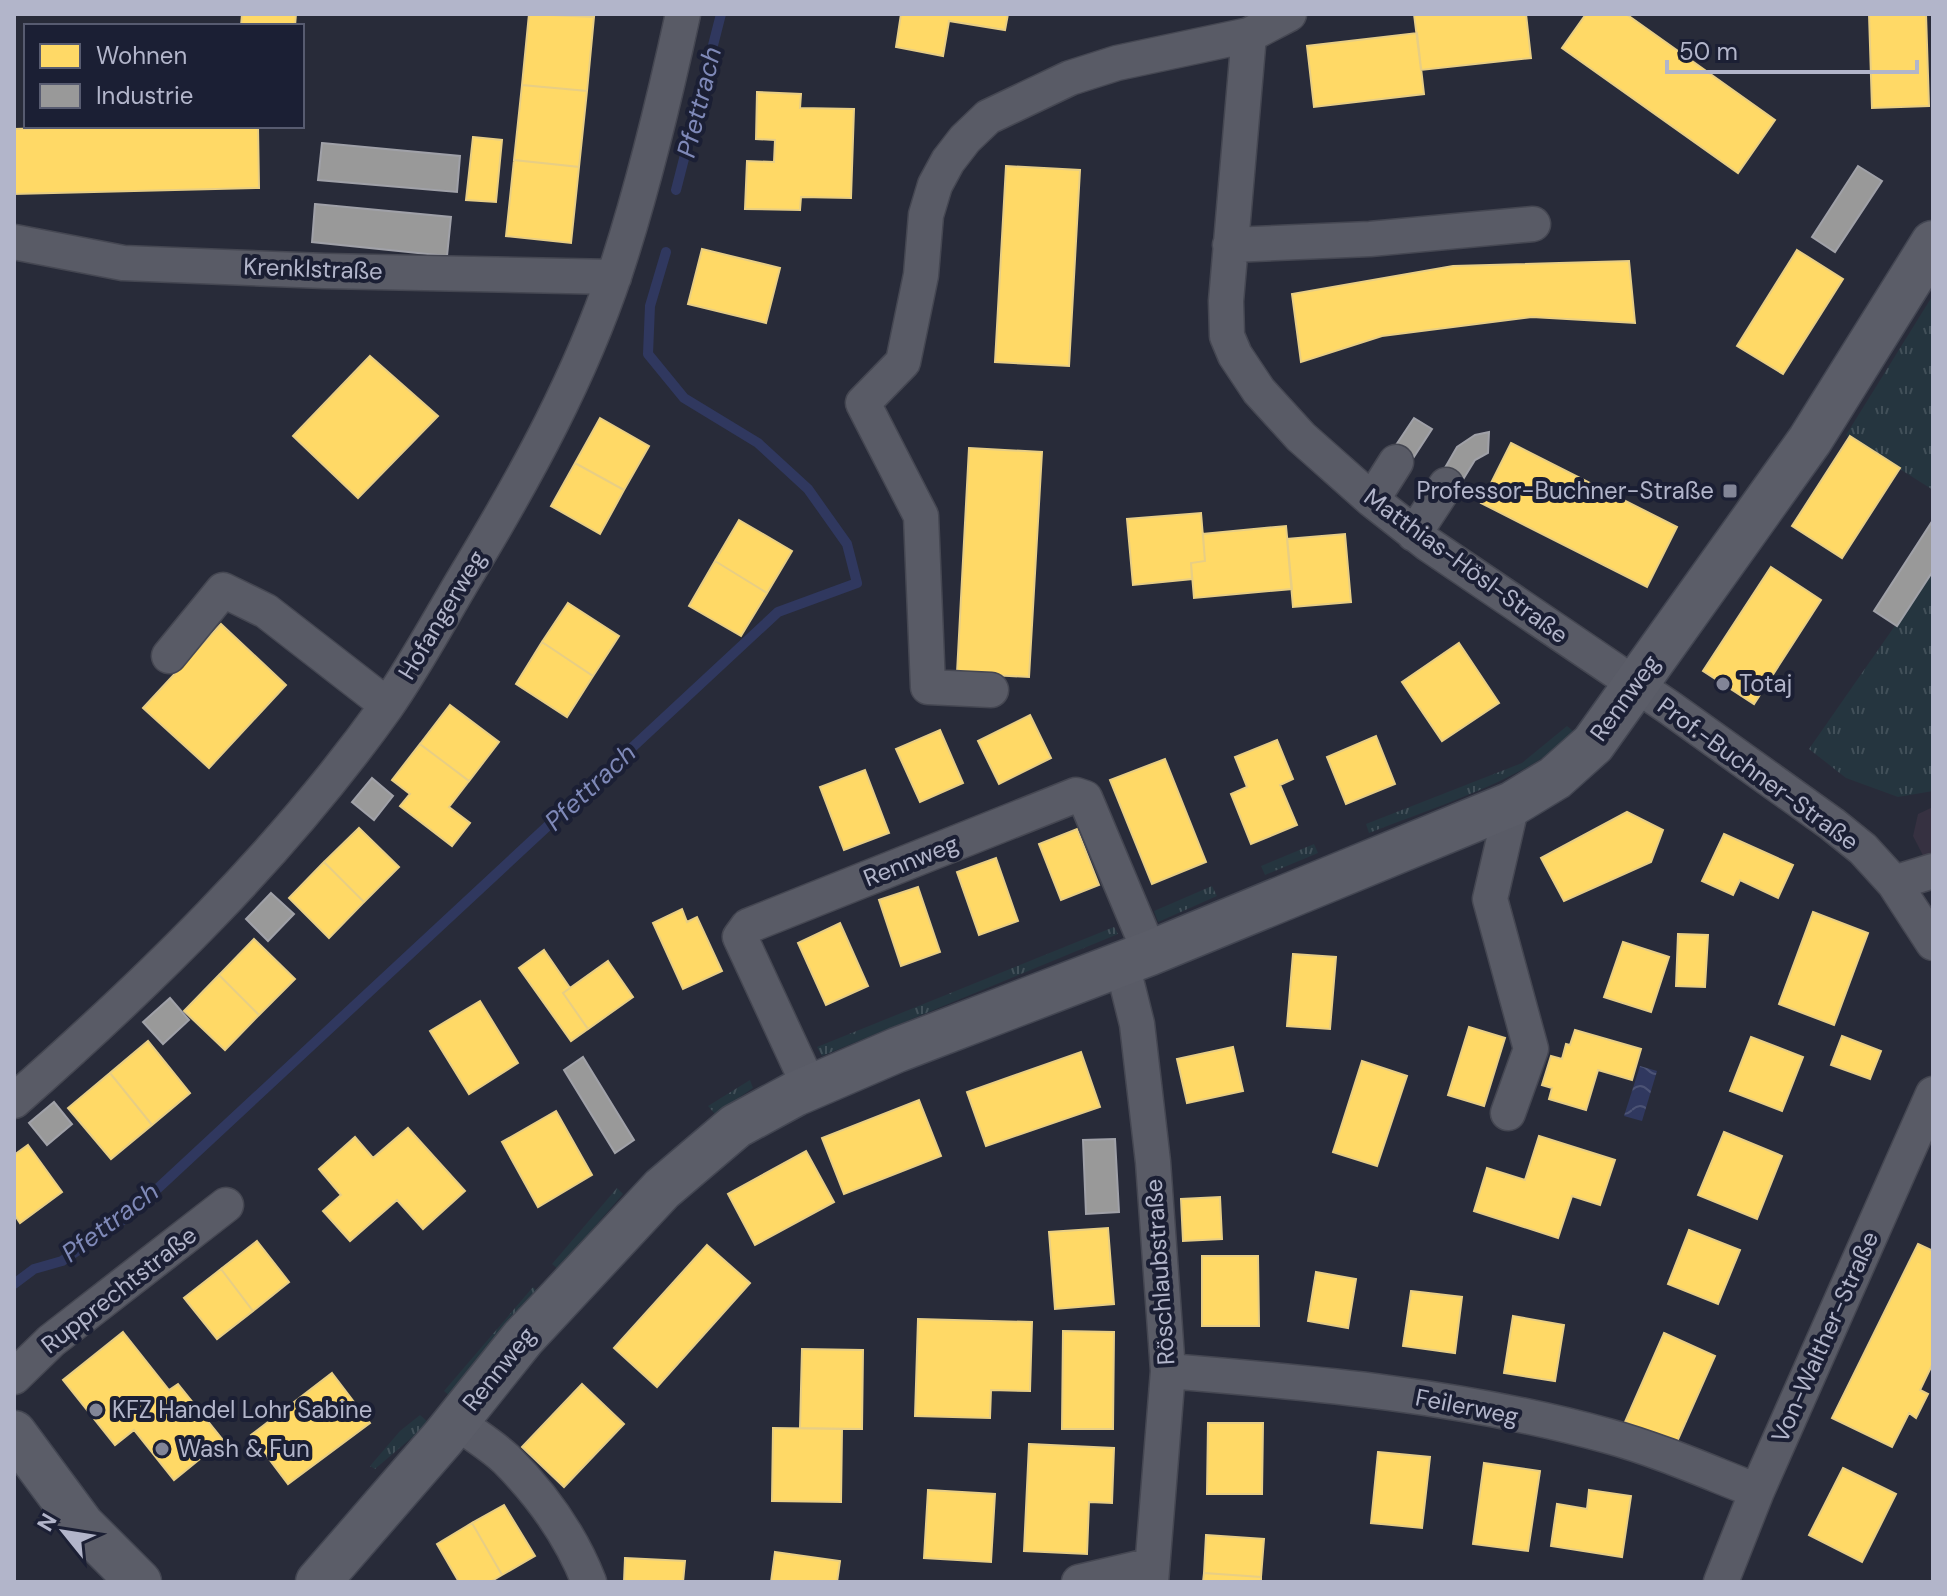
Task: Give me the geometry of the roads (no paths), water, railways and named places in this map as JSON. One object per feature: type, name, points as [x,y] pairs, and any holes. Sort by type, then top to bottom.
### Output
[{"type":"main road","name":"Rennweg","points":[[318,1582],[523,1338],[662,1189],[736,1126],[810,1088],[897,1050],[1136,958],[1512,804],[1555,778],[1593,744],[1810,440],[1933,243]]},
{"type":"main road","points":[[14,1433],[82,1525],[139,1582]]},
{"type":"street","name":"Hofangerweg","points":[[14,1101],[148,977],[237,887],[313,802],[387,705],[499,521],[555,420],[614,277],[683,14]]},
{"type":"street","points":[[991,690],[928,687],[921,516],[863,403],[903,362],[921,275],[926,215],[941,173],[965,139],[988,117],[1070,78],[1130,60],[1249,35],[1289,14]]},
{"type":"street","name":"Matthias-Hösl-Straße","points":[[1249,35],[1226,301],[1227,336],[1235,355],[1259,391],[1301,437],[1372,500],[1414,534],[1635,686]]},
{"type":"street","points":[[1230,245],[1370,239],[1533,224]]},
{"type":"street","name":"Krenklstraße","points":[[14,242],[123,263],[614,277]]},
{"type":"street","points":[[1372,500],[1396,462]]},
{"type":"street","points":[[1414,534],[1446,485]]},
{"type":"street","points":[[169,656],[223,590],[266,611],[387,705]]},
{"type":"street","name":"Prof.-Buchner-Straße","points":[[1635,686],[1863,849],[1894,883],[1933,943]]},
{"type":"street","name":"Rennweg","points":[[810,1088],[740,937],[748,926],[1076,795],[1085,798],[1136,958]]},
{"type":"street","points":[[1508,1113],[1531,1049],[1490,899],[1512,804]]},
{"type":"street","points":[[1894,883],[1933,871]]},
{"type":"street","name":"Röschlaubstraße","points":[[1136,958],[1137,1024],[1151,1147],[1168,1371],[1152,1573]]},
{"type":"street","name":"Von-Walther-Straße","points":[[1721,1582],[1757,1491],[1933,1094]]},
{"type":"street","name":"Rupprechtstraße","points":[[14,1377],[51,1341],[226,1205]]},
{"type":"street","name":"Feilerweg","points":[[1168,1371],[1305,1382],[1414,1396],[1511,1415],[1608,1436],[1757,1491]]},
{"type":"street","points":[[456,1421],[505,1458],[550,1512],[570,1540],[589,1582]]},
{"type":"street","points":[[1079,1582],[1152,1573]]},
{"type":"water","points":[[1640,1066],[1657,1071],[1642,1121],[1624,1116]]},
{"type":"waterway","name":"Pfettrach","points":[[676,190],[721,14]]},
{"type":"waterway","name":"Pfettrach","points":[[14,1284],[34,1269],[62,1261],[127,1217],[778,612],[857,583],[847,544],[808,489],[758,443],[684,398],[648,354],[650,306],[666,252]]},
{"type":"place","name":"Professor-Buchner-Straße","points":[[1730,491]]},
{"type":"place","name":"Totaj","points":[[1723,684]]},
{"type":"place","name":"KFZ Handel Lohr Sabine","points":[[96,1410]]},
{"type":"place","name":"Wash & Fun","points":[[162,1449]]}]
